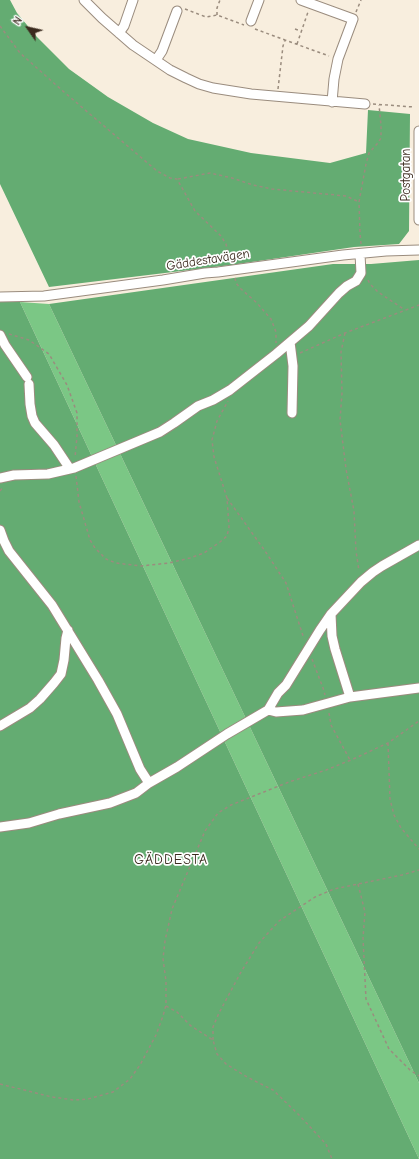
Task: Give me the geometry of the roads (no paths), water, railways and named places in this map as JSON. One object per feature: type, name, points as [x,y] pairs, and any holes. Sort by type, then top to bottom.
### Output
[{"type":"street","points":[[84,0],[118,33],[133,45],[170,70],[186,78],[213,88],[332,102],[365,104]]},
{"type":"street","points":[[118,33],[124,26],[133,0]]},
{"type":"street","points":[[251,21],[259,0]]},
{"type":"street","points":[[301,0],[353,19],[338,59],[332,102]]},
{"type":"street","points":[[156,60],[162,51],[181,10]]},
{"type":"street","name":"Postgatan","points":[[419,130],[419,220]]},
{"type":"street","name":"Gäddestavägen","points":[[0,297],[44,296],[292,261],[386,251],[419,250]]},
{"type":"street","points":[[0,478],[14,475],[48,474],[72,468],[165,429],[198,406],[213,400],[230,390],[309,326],[340,293],[348,286],[356,282],[361,273],[360,254]]},
{"type":"street","points":[[4,334],[5,345],[28,380],[32,416],[35,422],[72,468]]},
{"type":"street","points":[[290,342],[293,366],[292,413]]},
{"type":"street","points":[[0,530],[9,550],[52,605],[68,630],[117,714],[137,763],[148,783]]},
{"type":"street","points":[[0,827],[29,823],[59,814],[110,803],[136,793],[148,783],[177,767],[227,734],[268,710],[278,693],[286,685],[331,614],[361,582],[382,566],[419,545]]},
{"type":"street","points":[[331,614],[332,636],[350,697]]},
{"type":"street","points":[[0,726],[35,704],[54,684],[60,674],[64,660],[68,630]]},
{"type":"street","points":[[268,710],[276,712],[303,710],[350,697],[419,688]]},
{"type":"district","name":"GÄDDESTA","points":[[171,860]]}]
